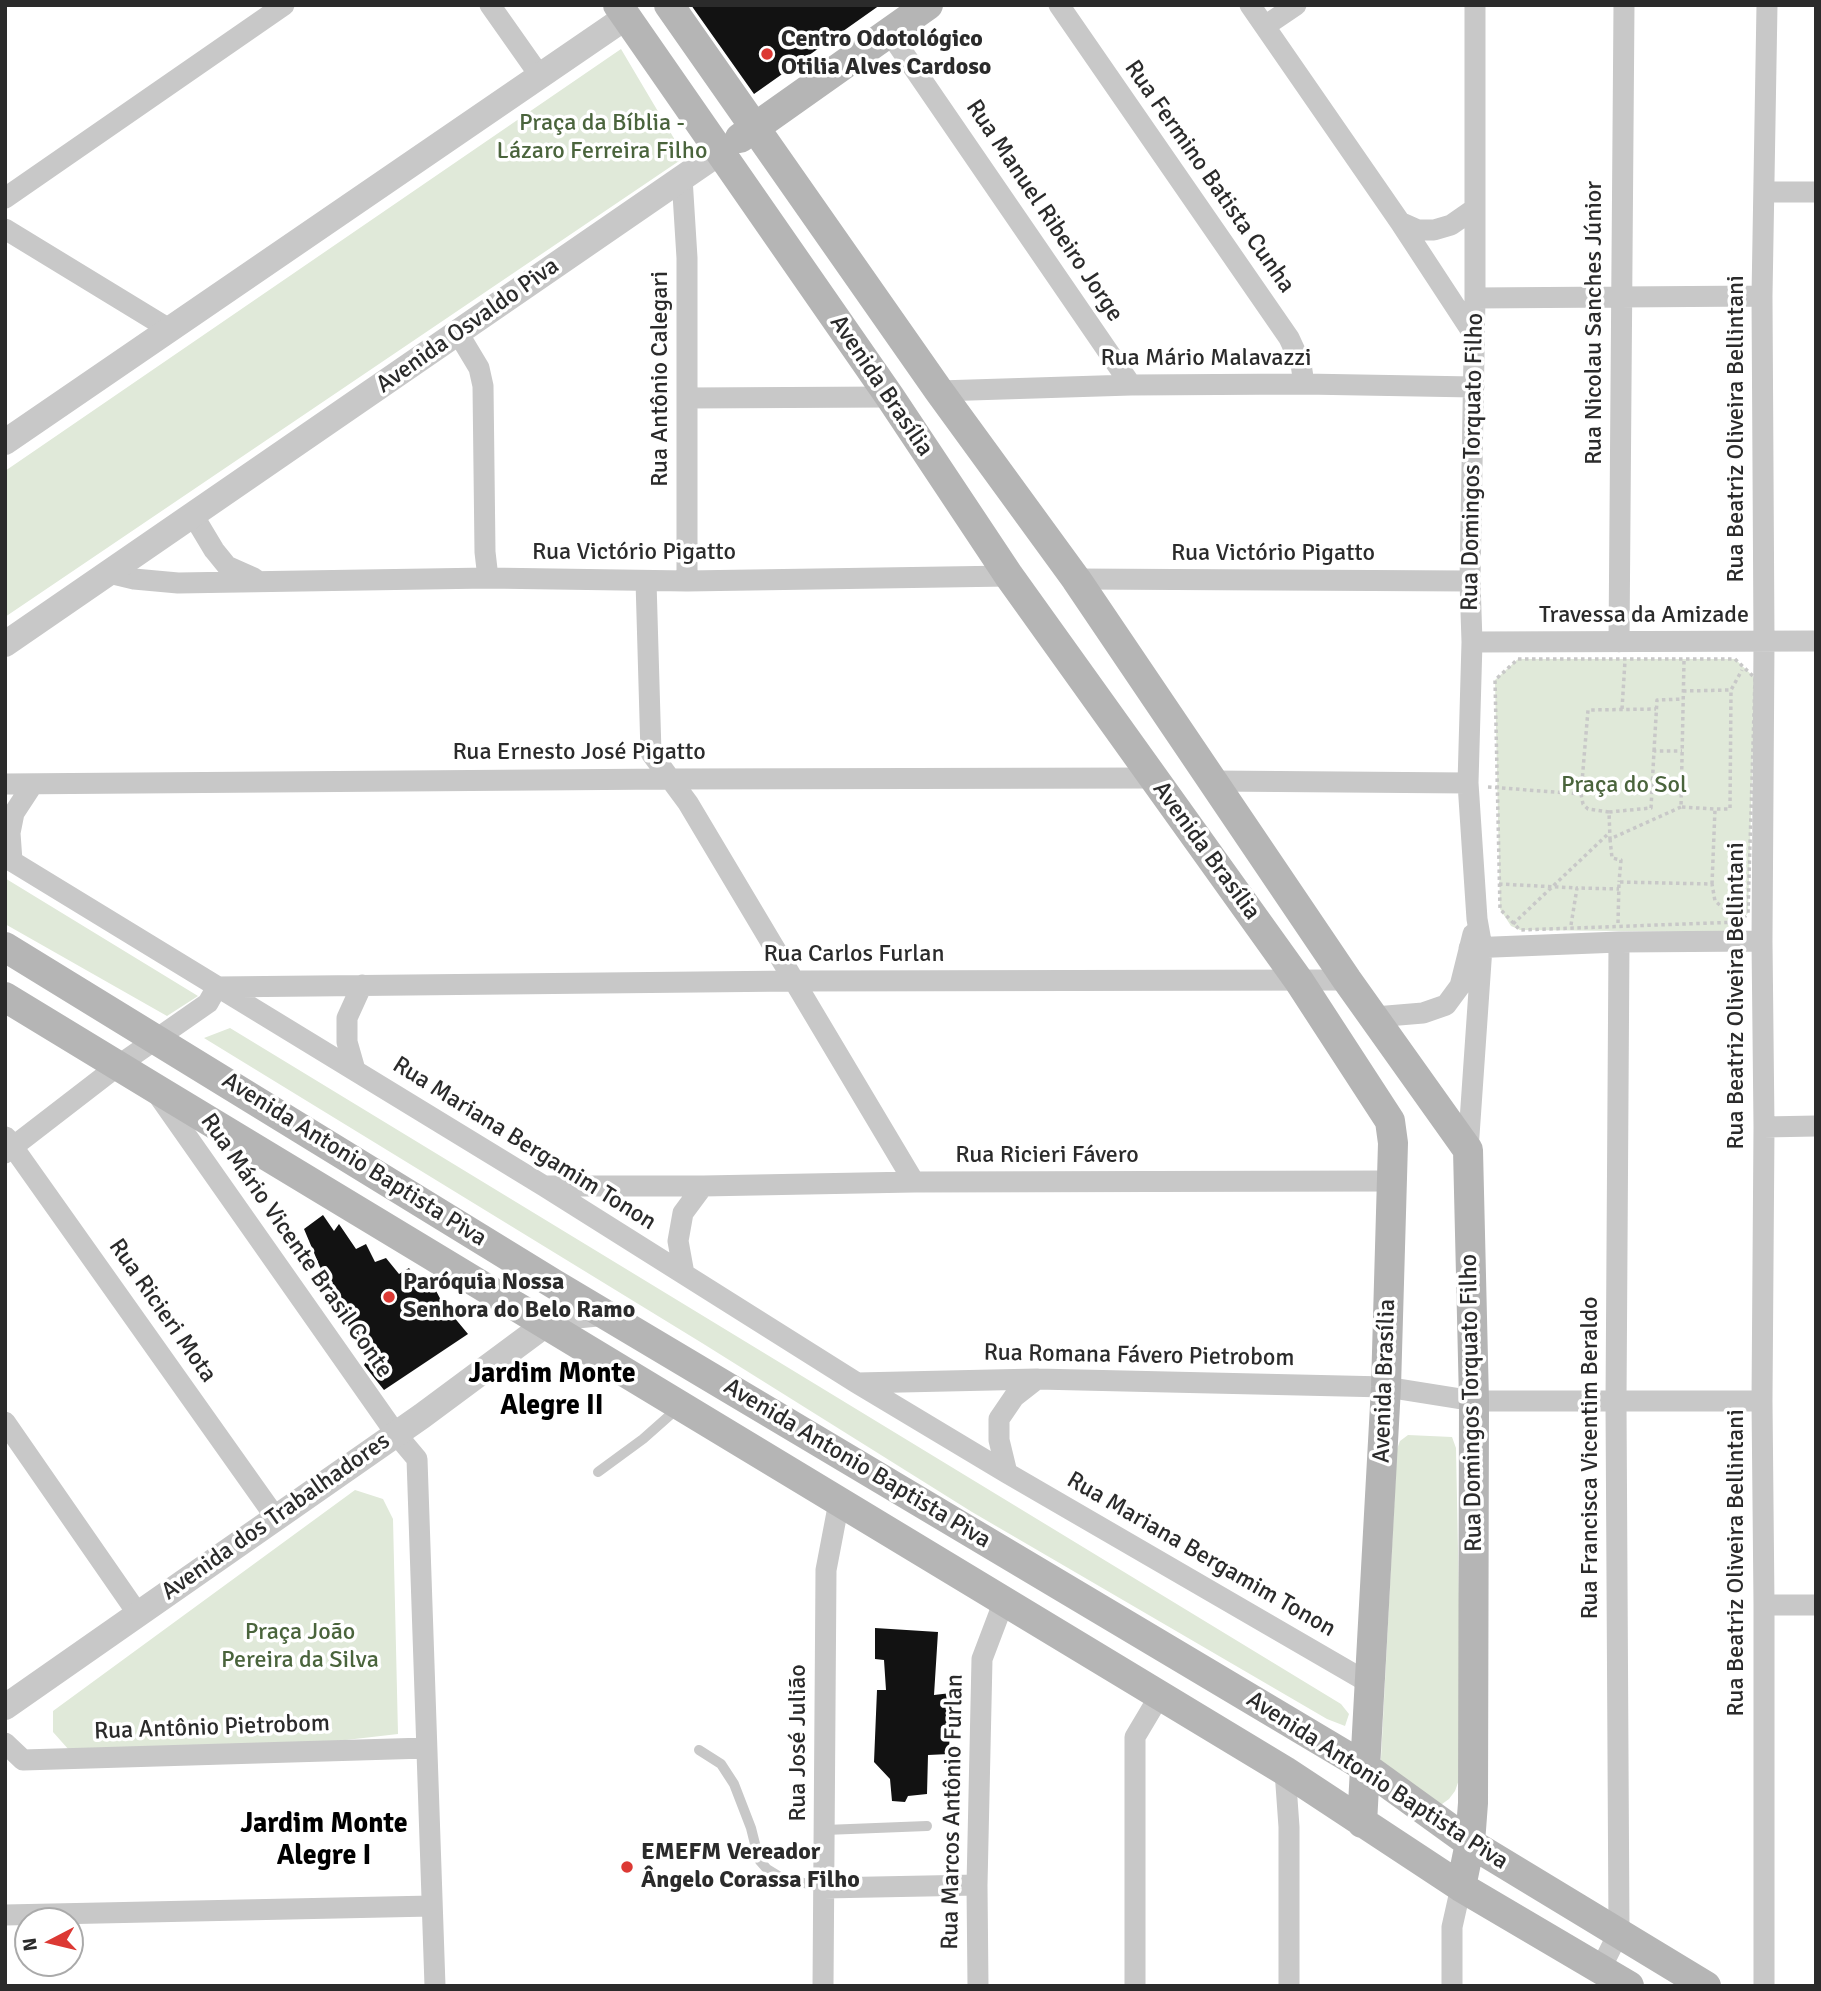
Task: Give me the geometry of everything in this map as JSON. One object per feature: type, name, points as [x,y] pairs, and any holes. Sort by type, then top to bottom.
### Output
[{"type":"main road","name":"Avenida Brasília","points":[[669,5],[939,391],[1076,579],[1347,980],[1468,1150]]},
{"type":"main road","name":"Avenida Osvaldo Piva","points":[[720,152],[928,5]]},
{"type":"main road","name":"Avenida Brasília","points":[[629,9],[720,152],[890,397],[1009,576],[1299,981],[1390,1121],[1394,1143],[1387,1387],[1362,1823]]},
{"type":"main road","name":"Avenida Antonio Baptista Piva","points":[[5,947],[554,1284],[1364,1767],[1470,1843],[1706,1986]]},
{"type":"main road","name":"Avenida Antonio Baptista Piva","points":[[5,997],[1284,1770],[1461,1887],[1629,1986]]},
{"type":"main road","name":"Rua Domingos Torquato Filho","points":[[1461,1887],[1474,1804],[1474,1401],[1468,1150]]},
{"type":"main road","points":[[713,1426],[714,1409],[724,1398],[736,1392]]},
{"type":"street","points":[[5,198],[284,5]]},
{"type":"street","points":[[490,5],[540,76]]},
{"type":"street","name":"Rua Fermino Batista Cunha","points":[[1059,5],[1289,338],[1301,364],[1304,384]]},
{"type":"street","points":[[1250,5],[1400,222],[1474,335]]},
{"type":"street","points":[[1265,26],[1296,5]]},
{"type":"street","name":"Rua Domingos Torquato Filho","points":[[1468,1150],[1477,919],[1468,785],[1472,642],[1470,581],[1475,298],[1475,5]]},
{"type":"street","name":"Rua Nicolau Sanches Júnior","points":[[1622,650],[1624,5]]},
{"type":"street","name":"Rua Beatriz Oliveira Bellintani","points":[[1764,1986],[1762,296],[1767,5]]},
{"type":"street","points":[[5,442],[540,76],[629,9]]},
{"type":"street","name":"Rua Manuel Ribeiro Jorge","points":[[889,32],[1131,385]]},
{"type":"street","name":"Avenida Osvaldo Piva","points":[[5,644],[720,152]]},
{"type":"street","name":"Rua Antônio Calegari","points":[[682,178],[687,258],[687,581]]},
{"type":"street","points":[[1764,192],[1816,192]]},
{"type":"street","points":[[1400,222],[1418,230],[1434,230],[1451,225],[1474,209]]},
{"type":"street","points":[[5,229],[169,329]]},
{"type":"street","points":[[1475,298],[1762,296]]},
{"type":"street","points":[[458,333],[479,368],[483,386],[485,552],[488,579]]},
{"type":"street","name":"Rua Mário Malavazzi","points":[[939,391],[1131,385],[1474,387]]},
{"type":"street","points":[[687,398],[890,397]]},
{"type":"street","name":"Rua Victório Pigatto","points":[[193,514],[214,550],[227,566],[259,580]]},
{"type":"street","name":"Rua Victório Pigatto","points":[[109,573],[155,582],[488,579],[687,581],[1009,576]]},
{"type":"street","name":"Rua Victório Pigatto","points":[[1076,579],[1470,581]]},
{"type":"street","points":[[646,581],[651,753],[688,803],[914,1182]]},
{"type":"street","name":"Travessa da Amizade","points":[[1472,642],[1622,650],[1764,642],[1816,642]]},
{"type":"street","name":"Rua Ernesto José Pigatto","points":[[5,784],[1154,778]]},
{"type":"street","points":[[1213,781],[1468,785]]},
{"type":"street","name":"Rua Mariana Bergamim Tonon","points":[[33,784],[15,813],[10,833],[9,859],[544,1186],[857,1383],[1369,1683]]},
{"type":"street","points":[[1476,948],[1618,934],[1762,941]]},
{"type":"street","name":"Rua Francisca Vicentim Beraldo","points":[[1601,1968],[1619,1932],[1616,1402],[1618,934]]},
{"type":"street","name":"Rua Domingos Torquato Filho","points":[[1375,1017],[1423,1013],[1446,1005],[1460,986],[1476,948]]},
{"type":"street","name":"Rua Carlos Furlan","points":[[217,987],[794,981],[1347,980]]},
{"type":"street","points":[[355,1070],[347,1042],[347,1018],[362,985]]},
{"type":"street","points":[[8,1145],[208,1003],[217,987]]},
{"type":"street","name":"Rua Mário Vicente Brasil Conte","points":[[153,1087],[417,1459],[435,1986]]},
{"type":"street","points":[[1764,1127],[1816,1126]]},
{"type":"street","name":"Rua Ricieri Mota","points":[[8,1145],[276,1518]]},
{"type":"street","name":"Rua Ricieri Fávero","points":[[544,1186],[1391,1181]]},
{"type":"street","points":[[684,1274],[678,1241],[683,1213],[703,1186]]},
{"type":"street","points":[[546,1324],[553,1305],[554,1284]]},
{"type":"street","name":"Avenida dos Trabalhadores","points":[[8,1699],[138,1614],[397,1434],[546,1324],[572,1316],[602,1312]]},
{"type":"street","points":[[1007,1473],[999,1440],[999,1419],[1014,1397],[1037,1379]]},
{"type":"street","name":"Rua Romana Fávero Pietrobom","points":[[857,1383],[1037,1379],[1387,1387],[1474,1401],[1762,1401]]},
{"type":"street","points":[[5,1422],[138,1614]]},
{"type":"street","name":"Rua José Julião","points":[[823,1986],[826,1570],[839,1502]]},
{"type":"street","name":"Rua Marcos Antônio Furlan","points":[[978,1986],[976,1885],[982,1658],[1004,1601]]},
{"type":"street","points":[[1764,1605],[1816,1605]]},
{"type":"street","points":[[1135,1986],[1135,1737],[1160,1695]]},
{"type":"street","name":"Rua Antônio Pietrobom","points":[[5,1743],[23,1760],[426,1748]]},
{"type":"street","points":[[1284,1770],[1289,1827],[1289,1986]]},
{"type":"street","points":[[824,1888],[976,1885]]},
{"type":"street","points":[[1452,1986],[1452,1927],[1461,1887]]},
{"type":"street","points":[[5,1915],[432,1906]]},
{"type":"lane","points":[[598,1472],[680,1407]]},
{"type":"lane","points":[[699,1750],[721,1764],[734,1784],[757,1852],[767,1869],[780,1877],[824,1888]]},
{"type":"lane","points":[[825,1830],[927,1826]]},
{"type":"path","points":[[1622,650],[1622,710]]},
{"type":"path","points":[[1622,650],[1735,659],[1744,667],[1755,678],[1748,913],[1740,922],[1618,934],[1570,929],[1520,930],[1513,925],[1500,909],[1495,680],[1518,659],[1622,650]]},
{"type":"path","points":[[1681,807],[1684,659]]},
{"type":"path","points":[[1610,839],[1681,807],[1730,809],[1731,690],[1744,667]]},
{"type":"path","points":[[1683,691],[1731,690]]},
{"type":"path","points":[[1656,709],[1588,710],[1581,794],[1583,804],[1588,809],[1609,811],[1651,808],[1657,700],[1683,699]]},
{"type":"path","points":[[1654,751],[1682,751]]},
{"type":"path","points":[[1468,785],[1581,794]]},
{"type":"path","points":[[1715,809],[1712,884],[1715,901],[1740,922]]},
{"type":"path","points":[[1609,811],[1612,858],[1620,860],[1618,934]]},
{"type":"path","points":[[1513,925],[1610,832]]},
{"type":"path","points":[[1619,882],[1712,884]]},
{"type":"path","points":[[1499,884],[1619,889]]},
{"type":"path","points":[[1570,929],[1577,888]]},
{"type":"green space","name":"Praça da Bíblia - Lázaro Ferreira Filho","points":[[621,49],[685,157],[5,617],[5,471]]},
{"type":"green space","name":"Praça do Sol","points":[[1518,659],[1735,659],[1755,678],[1748,913],[1731,932],[1520,930],[1511,926],[1500,909],[1495,680]]},
{"type":"green space","points":[[5,878],[198,996],[167,1016],[5,924]]},
{"type":"green space","points":[[230,1028],[1341,1704],[1349,1714],[1345,1726],[1327,1719],[972,1512],[204,1038]]},
{"type":"green space","points":[[1408,1435],[1452,1437],[1456,1448],[1462,1754],[1460,1777],[1455,1791],[1442,1804],[1433,1806],[1381,1764],[1397,1449],[1400,1441]]},
{"type":"green space","name":"Praça João Pereira da Silva","points":[[355,1490],[383,1499],[393,1519],[398,1734],[337,1741],[69,1750],[53,1732],[53,1711]]},
{"type":"building","name":"Centro Odotológico Otilia Alves Cardoso","points":[[691,5],[880,5],[754,94]]},
{"type":"building","name":"Paróquia Nossa Senhora do Belo Ramo","points":[[323,1215],[334,1231],[339,1224],[356,1249],[366,1244],[375,1262],[386,1258],[399,1274],[409,1268],[425,1290],[434,1287],[443,1304],[468,1334],[384,1390],[364,1365],[369,1357],[341,1315],[345,1305],[320,1267],[304,1229]]},
{"type":"building","points":[[875,1628],[938,1632],[934,1695],[951,1693],[949,1754],[928,1755],[927,1794],[908,1796],[905,1802],[892,1801],[890,1779],[874,1762],[877,1690],[886,1690],[884,1660],[875,1659]]},
{"type":"place","name":"Centro Odotológico Otilia Alves Cardoso","points":[[767,54]]},
{"type":"place","name":"Paróquia Nossa Senhora do Belo Ramo","points":[[389,1297]]},
{"type":"place","name":"EMEFM Vereador Ângelo Corassa Filho","points":[[627,1867]]},
{"type":"district","name":"Jardim Monte Alegre II","points":[[552,1391]]},
{"type":"district","name":"Jardim Monte Alegre I","points":[[324,1841]]}]
